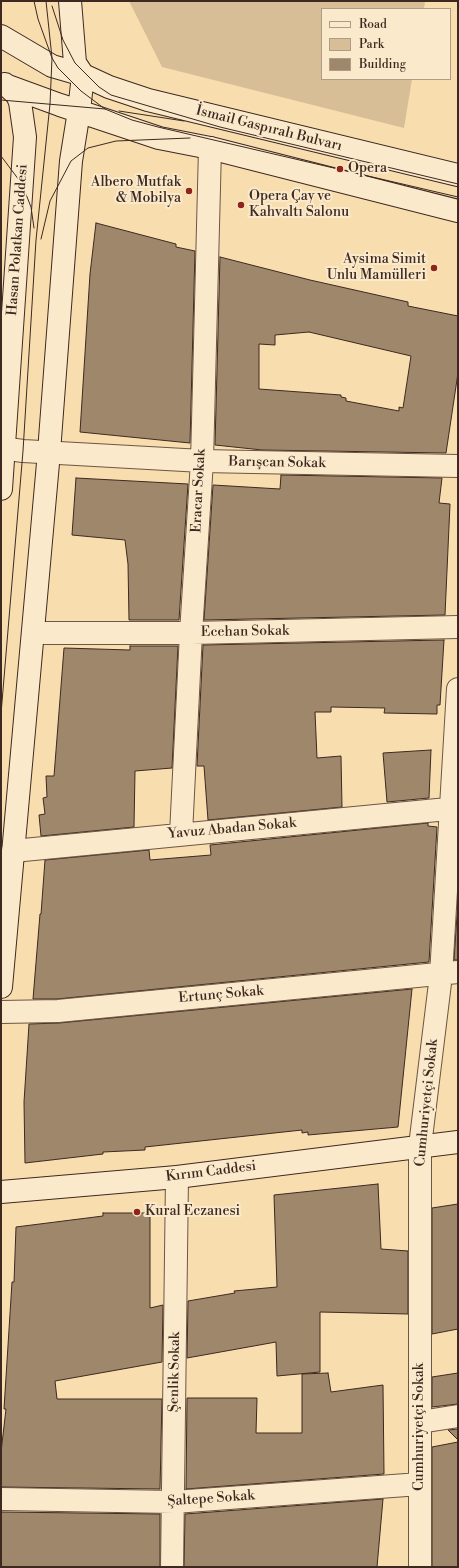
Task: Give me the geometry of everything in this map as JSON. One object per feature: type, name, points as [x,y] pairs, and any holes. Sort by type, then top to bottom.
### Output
[{"type":"street","points":[[1,988],[49,452],[71,161],[83,75],[75,63],[70,1]]},
{"type":"street","name":"İsmail Gaspıralı Bulvarı","points":[[1,36],[52,66],[83,75],[97,82],[148,100],[458,175]]},
{"type":"street","points":[[4,84],[159,138],[210,148],[458,211]]},
{"type":"street","name":"Hasan Polatkan Caddesi","points":[[1,489],[25,136],[22,110],[17,95],[4,84]]},
{"type":"street","name":"Eracar Sokak","points":[[181,834],[191,633],[202,461],[210,148]]},
{"type":"street","name":"Barışcan Sokak","points":[[3,448],[202,461],[458,466]]},
{"type":"street","name":"Ecehan Sokak","points":[[33,632],[191,633],[458,627]]},
{"type":"street","name":"Cumhuriyetçi Sokak","points":[[420,1567],[420,1146],[450,974],[458,689]]},
{"type":"street","name":"Yavuz Abadan Sokak","points":[[13,851],[454,808]]},
{"type":"street","name":"Ertunç Sokak","points":[[1,1012],[58,1010],[450,974]]},
{"type":"street","name":"Kırım Caddesi","points":[[1,1192],[177,1177],[458,1142]]},
{"type":"street","name":"Şenlik Sokak","points":[[172,1567],[177,1177]]},
{"type":"street","points":[[420,1422],[458,1416]]},
{"type":"street","name":"Şaltepe Sokak","points":[[1,1499],[174,1502],[420,1484]]},
{"type":"green space","points":[[129,1],[425,1],[424,8],[321,8],[321,80],[412,80],[404,128],[162,67]]},
{"type":"building","points":[[96,223],[176,244],[176,247],[195,251],[190,443],[80,432],[90,274]]},
{"type":"building","points":[[220,257],[310,280],[408,302],[408,306],[458,316],[458,373],[446,453],[262,450],[215,445]],"holes":[[[309,332],[411,356],[403,408],[399,407],[399,411],[346,401],[346,398],[341,397],[341,395],[259,389],[259,344],[275,345],[275,335]]]},
{"type":"building","points":[[281,475],[442,478],[439,503],[450,504],[445,615],[204,620],[213,485],[280,489]]},
{"type":"building","points":[[76,478],[188,484],[179,620],[129,620],[128,564],[125,540],[72,535]]},
{"type":"building","points":[[444,640],[440,705],[437,705],[437,714],[384,713],[385,708],[331,707],[331,712],[315,712],[317,758],[341,756],[342,807],[208,820],[204,766],[197,766],[203,645]]},
{"type":"building","points":[[130,646],[178,646],[172,768],[135,771],[134,827],[41,836],[39,815],[45,814],[43,798],[47,797],[46,776],[54,776],[64,648],[130,650]]},
{"type":"building","points":[[431,750],[429,798],[387,802],[383,753]]},
{"type":"building","points":[[428,823],[428,826],[437,827],[429,962],[57,999],[33,999],[45,860],[149,850],[150,860],[211,855],[210,845]]},
{"type":"building","points":[[458,900],[458,960],[454,960]]},
{"type":"building","points":[[412,989],[398,1127],[308,1135],[308,1132],[302,1133],[302,1130],[145,1147],[145,1150],[103,1152],[103,1154],[25,1163],[24,1102],[29,1024],[59,1023]]},
{"type":"building","points":[[378,1184],[381,1249],[408,1251],[408,1314],[320,1312],[320,1372],[277,1376],[276,1342],[187,1358],[188,1301],[235,1293],[234,1291],[277,1287],[274,1195]]},
{"type":"building","points":[[458,1204],[458,1329],[432,1334],[432,1208]]},
{"type":"building","points":[[103,1213],[150,1213],[150,1308],[163,1305],[162,1362],[55,1381],[57,1399],[162,1399],[160,1489],[1,1487],[1,1452],[6,1409],[4,1409],[12,1282],[14,1282],[16,1227],[103,1216]]},
{"type":"building","points":[[328,1373],[331,1392],[383,1385],[384,1474],[186,1489],[187,1398],[257,1398],[256,1433],[302,1433],[302,1374]]},
{"type":"building","points":[[458,1373],[458,1404],[432,1407],[432,1377]]},
{"type":"building","points":[[458,1429],[458,1440],[448,1430]]},
{"type":"building","points":[[458,1442],[458,1567],[432,1567],[432,1447]]},
{"type":"building","points":[[383,1499],[377,1567],[184,1567],[185,1514]]},
{"type":"building","points":[[1,1512],[160,1514],[160,1567],[1,1567]]},
{"type":"tram line","points":[[34,1],[38,19],[52,58],[58,68],[81,91],[105,109],[132,120],[158,127],[458,197]]},
{"type":"tram line","points":[[1,714],[23,451],[36,240],[50,104],[52,58],[46,1]]},
{"type":"tram line","points":[[52,6],[63,40],[75,63],[99,87],[111,95],[220,127],[458,184]]},
{"type":"tram line","points":[[1,100],[105,109]]},
{"type":"tram line","points":[[119,111],[184,121]]},
{"type":"tram line","points":[[41,239],[50,201],[71,161],[88,148],[116,141],[190,138]]},
{"type":"tram line","points":[[1,156],[22,184],[31,207],[34,228]]},
{"type":"place","name":"Opera","points":[[340,169]]},
{"type":"place","name":"Albero Mutfak & Mobilya","points":[[189,191]]},
{"type":"place","name":"Opera Çay ve Kahvaltı Salonu","points":[[241,205]]},
{"type":"place","name":"Aysima Simit Unlu Mamülleri","points":[[434,268]]},
{"type":"place","name":"Kural Eczanesi","points":[[137,1212]]}]
